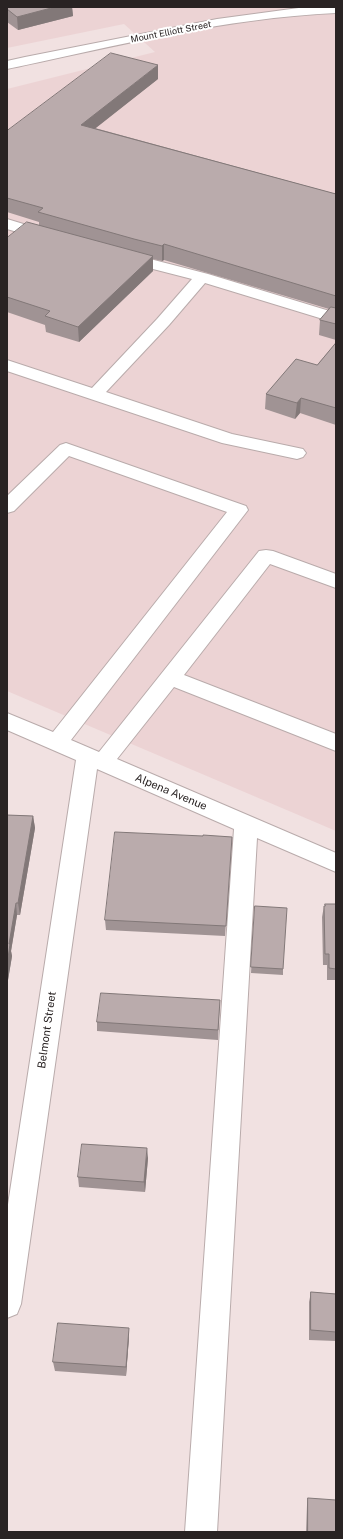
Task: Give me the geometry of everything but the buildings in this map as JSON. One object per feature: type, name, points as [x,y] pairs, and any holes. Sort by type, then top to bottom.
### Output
[{"type":"main road","name":"Mount Elliott Street","points":[[7,55],[181,20],[265,7]]},
{"type":"main road","name":"Mount Elliott Street","points":[[7,65],[200,26],[306,10],[336,9]]},
{"type":"main road","points":[[7,224],[60,239]]},
{"type":"main road","points":[[106,252],[202,277],[336,318]]},
{"type":"main road","points":[[95,394],[163,322],[202,277]]},
{"type":"main road","points":[[7,365],[228,439],[297,453]]},
{"type":"main road","points":[[7,507],[66,449],[239,510],[57,742]]},
{"type":"main road","points":[[96,759],[170,677],[266,556],[336,580]]},
{"type":"main road","points":[[170,677],[336,744]]},
{"type":"main road","name":"Alpena Avenue","points":[[7,721],[336,863]]},
{"type":"main road","name":"Belmont Street","points":[[7,1304],[96,759]]},
{"type":"main road","points":[[201,1532],[246,824]]},
{"type":"shaded area","points":[[7,7],[336,7],[336,831],[7,691],[7,89],[155,52],[124,24],[7,48]]}]
